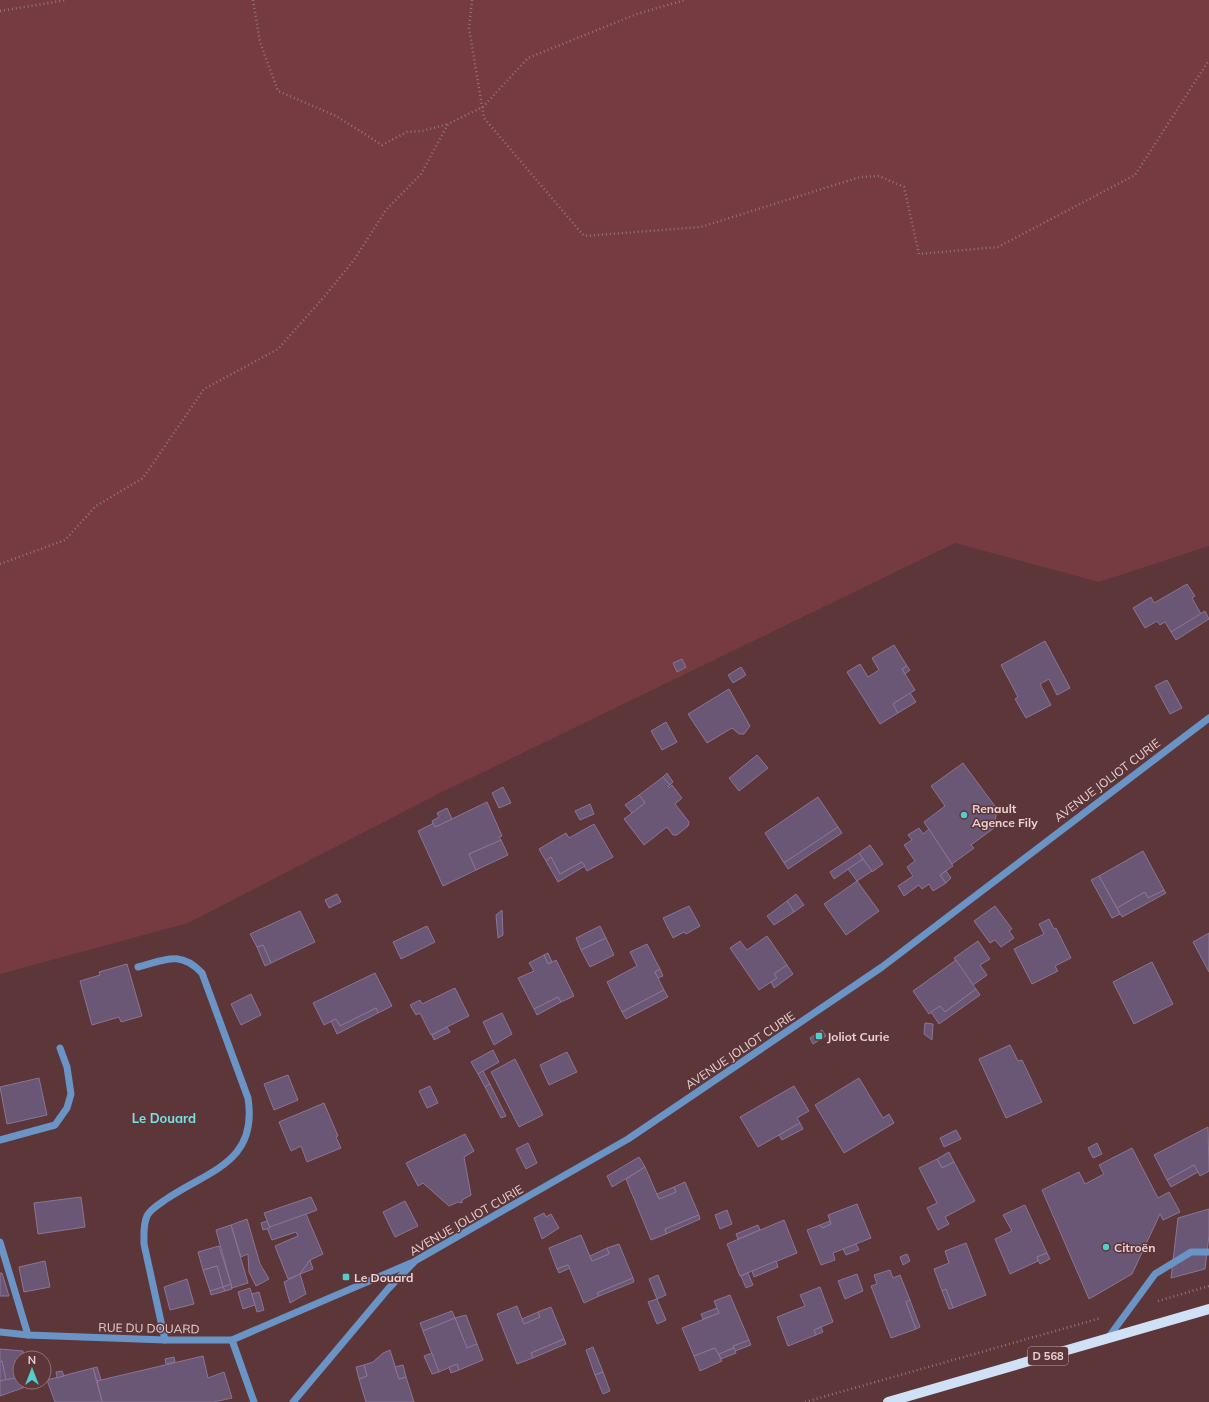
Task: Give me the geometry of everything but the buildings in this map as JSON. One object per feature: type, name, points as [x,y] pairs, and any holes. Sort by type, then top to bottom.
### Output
[{"type":"main road","name":"D 568","points":[[888,1402],[1209,1309]]},
{"type":"street","name":"AVENUE JOLIOT CURIE","points":[[293,1402],[388,1289],[415,1261],[628,1139],[882,967],[1209,718]]},
{"type":"street","points":[[138,967],[169,959],[181,958],[193,964],[202,973],[248,1098],[250,1114],[246,1136],[232,1158],[224,1166],[173,1194],[148,1215],[144,1228],[144,1244],[165,1340]]},
{"type":"street","points":[[0,1140],[55,1126],[67,1108],[71,1094],[67,1067],[60,1048]]},
{"type":"street","points":[[0,1242],[28,1335]]},
{"type":"street","points":[[1108,1338],[1154,1274],[1191,1252],[1209,1252]]},
{"type":"street","points":[[254,1402],[232,1340],[415,1261]]},
{"type":"street","name":"RUE DU DOUARD","points":[[0,1332],[28,1335],[165,1340],[232,1340]]},
{"type":"path","points":[[0,11],[67,0]]},
{"type":"path","points":[[252,0],[260,42],[278,91],[336,116],[382,145],[407,132],[422,131],[448,124],[483,107],[528,58],[637,14],[685,0]]},
{"type":"path","points":[[472,0],[469,28],[484,118],[584,236],[701,227],[860,178],[879,176],[904,187],[919,254],[998,247],[1135,175],[1209,60]]},
{"type":"path","points":[[0,564],[65,540],[96,506],[143,478],[204,389],[278,349],[324,297],[354,260],[386,210],[421,174],[448,124]]},
{"type":"path","points":[[1154,1302],[1209,1286]]},
{"type":"path","points":[[805,1402],[1108,1316]]},
{"type":"shaded area","points":[[0,0],[1209,0],[1209,546],[1099,582],[955,543],[436,795],[188,923],[0,974]]},
{"type":"place","name":"Renault Agence Fily","points":[[964,815]]},
{"type":"place","name":"Joliot Curie","points":[[819,1036]]},
{"type":"place","name":"Citroën","points":[[1106,1247]]},
{"type":"place","name":"Le Douard","points":[[346,1277]]},
{"type":"district","name":"Le Douard","points":[[164,1118]]}]
